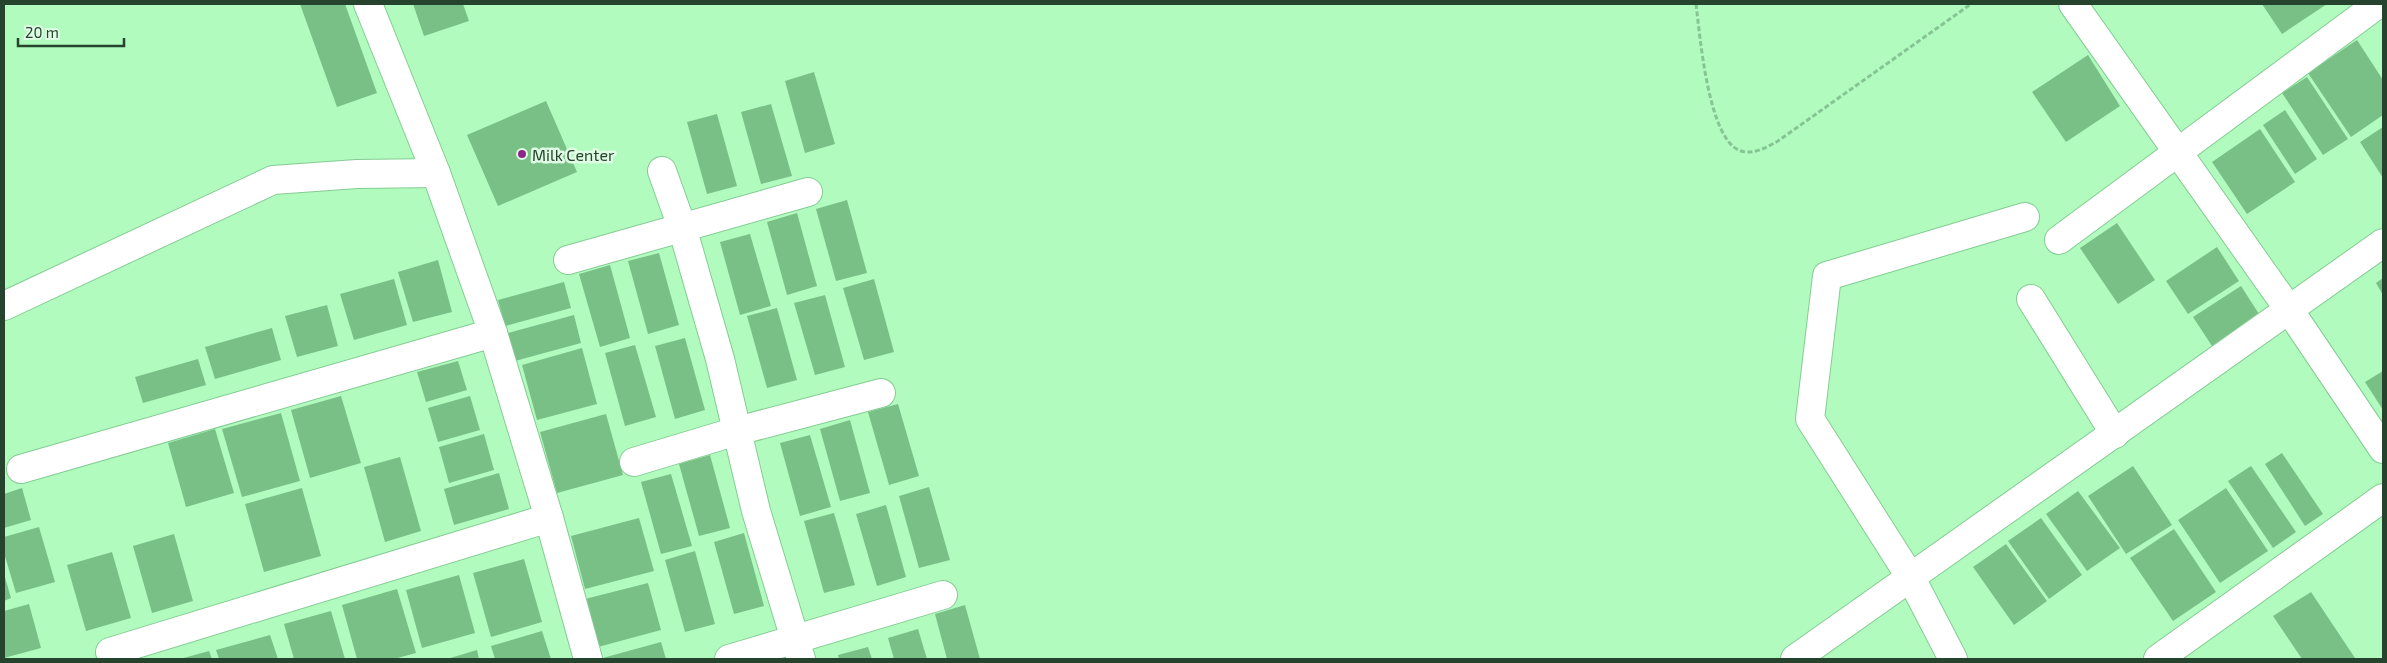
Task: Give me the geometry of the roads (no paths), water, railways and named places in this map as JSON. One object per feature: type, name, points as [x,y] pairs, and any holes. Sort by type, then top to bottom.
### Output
[{"type":"street","points":[[368,4],[436,173],[493,333],[549,518],[588,659]]},
{"type":"street","points":[[2073,4],[2290,311],[2383,449]]},
{"type":"street","points":[[2059,240],[2378,4]]},
{"type":"street","points":[[662,171],[682,227],[720,359],[756,511],[798,649]]},
{"type":"street","points":[[4,306],[273,180],[357,174],[436,173]]},
{"type":"street","points":[[568,260],[808,192]]},
{"type":"street","points":[[1953,659],[1911,578],[1810,418],[1827,276],[2025,217]]},
{"type":"street","points":[[1795,659],[2383,244]]},
{"type":"street","points":[[2031,299],[2115,434]]},
{"type":"street","points":[[21,469],[493,333]]},
{"type":"street","points":[[634,462],[737,431],[881,393]]},
{"type":"street","points":[[2158,659],[2383,498]]},
{"type":"street","points":[[110,652],[549,518]]},
{"type":"street","points":[[729,659],[798,649],[943,595]]},
{"type":"place","name":"Milk Center","points":[[522,154]]}]
